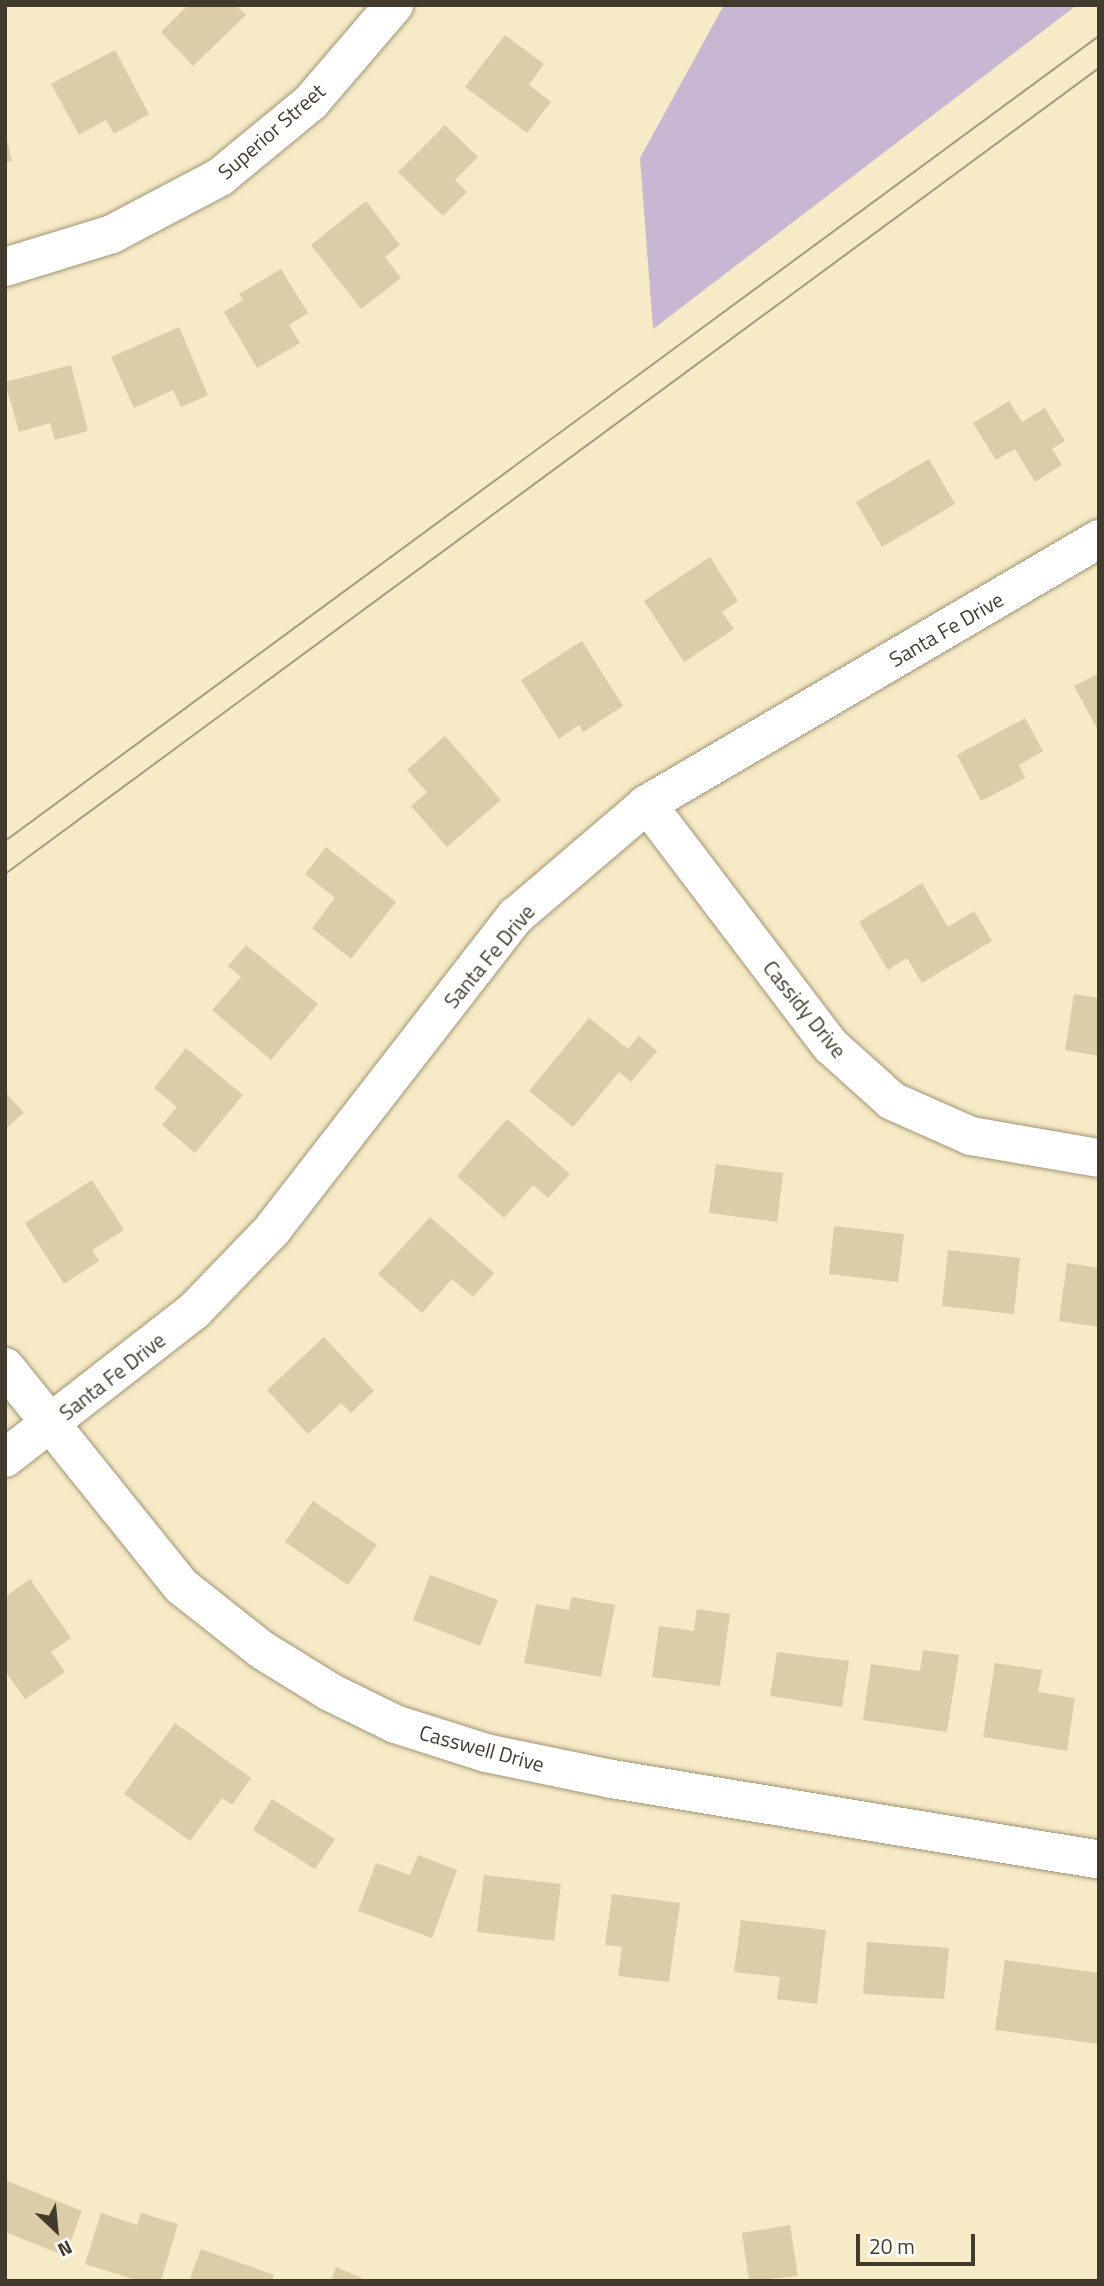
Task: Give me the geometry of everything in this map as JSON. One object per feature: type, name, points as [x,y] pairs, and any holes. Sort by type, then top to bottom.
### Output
[{"type":"street","name":"Superior Street","points":[[5,267],[111,234],[220,177],[311,102],[394,5]]},
{"type":"street","name":"Santa Fe Drive","points":[[5,1458],[205,1300],[272,1230],[516,916],[647,804],[1099,539]]},
{"type":"street","name":"Cassidy Drive","points":[[647,804],[831,1046],[891,1101],[971,1136],[1099,1158]]},
{"type":"street","name":"Casswell Drive","points":[[5,1367],[181,1586],[262,1650],[330,1692],[395,1724],[486,1753],[611,1779],[1099,1860]]},
{"type":"shaded area","points":[[724,5],[1077,5],[653,329],[640,158]]},
{"type":"building","points":[[188,5],[236,5],[246,15],[193,66],[161,32]]},
{"type":"building","points":[[505,35],[544,64],[529,85],[551,102],[527,133],[465,87]]},
{"type":"building","points":[[115,50],[149,114],[114,134],[106,120],[79,135],[51,84]]},
{"type":"building","points":[[445,125],[478,157],[455,180],[467,192],[443,216],[398,172]]},
{"type":"building","points":[[5,131],[12,161],[5,162]]},
{"type":"building","points":[[366,201],[400,245],[385,257],[401,278],[361,309],[311,245]]},
{"type":"building","points":[[281,269],[308,313],[289,325],[300,343],[257,368],[224,312],[243,300],[239,294]]},
{"type":"building","points":[[179,327],[208,395],[181,407],[173,390],[134,408],[111,357]]},
{"type":"building","points":[[71,365],[88,431],[55,440],[50,423],[19,432],[5,382]]},
{"type":"building","points":[[1009,401],[1022,422],[1045,408],[1065,441],[1052,449],[1062,465],[1035,482],[1015,449],[996,460],[973,423]]},
{"type":"building","points":[[929,459],[955,504],[882,547],[856,502]]},
{"type":"building","points":[[710,557],[738,601],[722,612],[734,629],[684,662],[644,601]]},
{"type":"building","points":[[582,641],[623,706],[583,732],[579,725],[559,739],[521,680]]},
{"type":"building","points":[[1099,673],[1099,732],[1074,686]]},
{"type":"building","points":[[1025,718],[1043,751],[1019,765],[1025,778],[981,801],[957,755]]},
{"type":"building","points":[[445,736],[501,800],[447,847],[411,806],[427,792],[407,770]]},
{"type":"building","points":[[326,847],[396,902],[351,959],[312,928],[335,898],[305,874]]},
{"type":"building","points":[[922,883],[948,927],[974,911],[992,941],[922,983],[907,958],[888,970],[859,922]]},
{"type":"building","points":[[246,945],[318,1004],[271,1060],[212,1010],[241,977],[228,966]]},
{"type":"building","points":[[1074,994],[1099,998],[1099,1056],[1065,1050]]},
{"type":"building","points":[[589,1018],[628,1049],[639,1036],[657,1051],[631,1082],[619,1072],[573,1127],[529,1091]]},
{"type":"building","points":[[186,1048],[243,1095],[195,1153],[162,1125],[177,1107],[154,1088]]},
{"type":"building","points":[[5,1092],[24,1113],[5,1129]]},
{"type":"building","points":[[507,1119],[570,1174],[548,1198],[533,1185],[504,1218],[457,1176]]},
{"type":"building","points":[[716,1164],[783,1173],[777,1222],[709,1213]]},
{"type":"building","points":[[92,1180],[124,1230],[92,1250],[99,1261],[64,1284],[25,1223]]},
{"type":"building","points":[[430,1217],[494,1273],[473,1297],[452,1279],[422,1313],[378,1274]]},
{"type":"building","points":[[834,1226],[904,1234],[898,1282],[829,1274]]},
{"type":"building","points":[[948,1250],[1020,1258],[1014,1314],[942,1306]]},
{"type":"building","points":[[1067,1263],[1099,1268],[1099,1327],[1059,1321]]},
{"type":"building","points":[[324,1337],[374,1391],[351,1413],[341,1403],[308,1434],[267,1390]]},
{"type":"building","points":[[313,1501],[377,1545],[348,1585],[285,1542]]},
{"type":"building","points":[[430,1575],[498,1600],[480,1646],[413,1620]]},
{"type":"building","points":[[30,1579],[71,1638],[51,1652],[65,1672],[25,1699],[5,1671],[5,1597]]},
{"type":"building","points":[[572,1597],[615,1605],[601,1677],[524,1663],[536,1604],[569,1610]]},
{"type":"building","points":[[697,1609],[730,1614],[720,1686],[652,1677],[659,1626],[694,1631]]},
{"type":"building","points":[[923,1650],[959,1655],[947,1732],[863,1720],[871,1664],[920,1671]]},
{"type":"building","points":[[777,1652],[849,1661],[842,1707],[770,1696]]},
{"type":"building","points":[[995,1663],[1042,1670],[1038,1692],[1075,1698],[1067,1751],[983,1737]]},
{"type":"building","points":[[175,1723],[251,1778],[232,1805],[222,1798],[190,1841],[124,1794]]},
{"type":"building","points":[[272,1799],[335,1839],[315,1869],[253,1830]]},
{"type":"building","points":[[418,1855],[457,1870],[432,1938],[358,1911],[376,1863],[410,1875]]},
{"type":"building","points":[[484,1875],[561,1884],[554,1941],[477,1932]]},
{"type":"building","points":[[612,1894],[680,1903],[669,1982],[618,1976],[622,1947],[605,1945]]},
{"type":"building","points":[[741,1920],[826,1930],[817,2004],[777,1999],[780,1977],[734,1972]]},
{"type":"building","points":[[867,1942],[949,1948],[944,1999],[863,1994]]},
{"type":"building","points":[[1005,1960],[1099,1973],[1099,2044],[995,2030]]},
{"type":"building","points":[[5,2180],[82,2211],[65,2256],[5,2232]]},
{"type":"building","points":[[101,2213],[137,2225],[141,2213],[178,2224],[161,2281],[139,2281],[85,2264]]},
{"type":"building","points":[[790,2225],[798,2276],[749,2281],[742,2233]]},
{"type":"building","points":[[201,2249],[274,2275],[272,2281],[189,2281]]},
{"type":"building","points":[[336,2267],[369,2281],[331,2281]]},
{"type":"tram line","points":[[5,841],[1099,36]]},
{"type":"tram line","points":[[5,874],[1099,68]]}]
